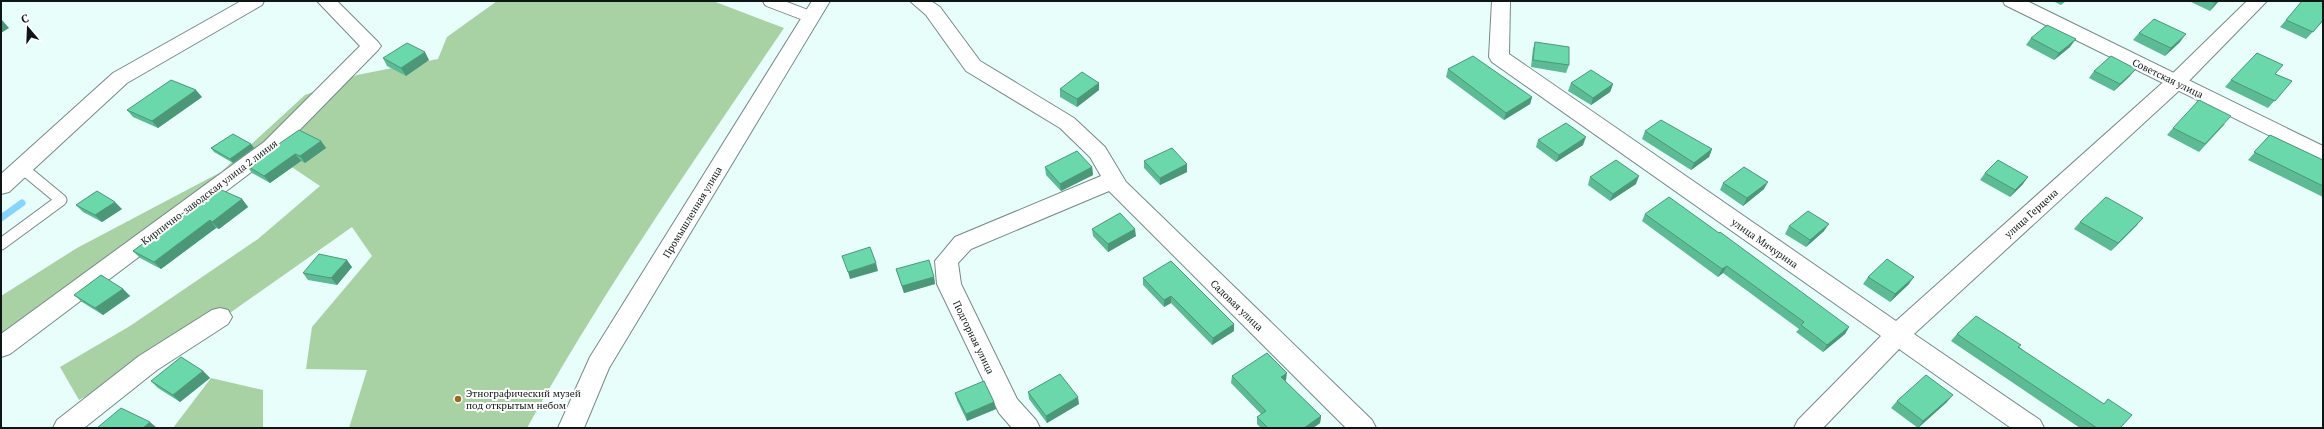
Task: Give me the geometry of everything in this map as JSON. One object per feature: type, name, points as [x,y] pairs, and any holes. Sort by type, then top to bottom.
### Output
[{"type":"street","points":[[1,186],[120,78],[255,1]]},
{"type":"street","name":"Кирпично-заводская улица 2 линия","points":[[1,347],[271,147],[372,46],[326,1]]},
{"type":"street","name":"Садовая улица","points":[[919,1],[933,11],[973,66],[1067,123],[1098,152],[1118,188],[1363,428]]},
{"type":"street","name":"улица Мичурина","points":[[1501,1],[1499,57],[1896,336],[2031,428]]},
{"type":"street","name":"Советская улица","points":[[2012,1],[2323,155]]},
{"type":"street","name":"улица Герцена","points":[[1807,428],[1896,336],[2176,82],[2258,1]]},
{"type":"street","name":"Промышленная улица","points":[[571,428],[599,364],[816,9]]},
{"type":"street","name":"Подгорная улица","points":[[1027,428],[1008,406],[949,284],[946,261],[963,243],[1114,180]]},
{"type":"street","points":[[66,428],[148,362],[220,317]]},
{"type":"lane","points":[[769,1],[816,9]]},
{"type":"lane","points":[[1,244],[61,200],[21,167]]},
{"type":"green space","points":[[497,1],[713,1],[784,28],[651,225],[587,325],[527,428],[349,428],[367,370],[306,369],[312,327],[372,256],[352,227],[193,339],[79,400],[60,367],[130,326],[258,239],[320,186],[268,151],[1,342],[1,296],[77,248],[221,172],[305,95],[357,75],[438,59],[447,37]]},
{"type":"green space","points":[[211,378],[263,390],[263,428],[173,428]]},
{"type":"building","points":[[2302,1],[2323,1],[2323,20],[2313,32],[2286,20]]},
{"type":"building","points":[[2154,19],[2186,34],[2171,48],[2139,33]]},
{"type":"building","points":[[2047,25],[2076,39],[2059,53],[2031,38]]},
{"type":"building","points":[[1535,42],[1569,47],[1569,65],[1533,60]]},
{"type":"building","points":[[407,43],[425,52],[401,68],[383,58]]},
{"type":"building","points":[[2257,53],[2283,65],[2275,74],[2292,81],[2275,101],[2231,80]]},
{"type":"building","points":[[1473,56],[1532,97],[1506,113],[1448,69]]},
{"type":"building","points":[[2111,56],[2136,69],[2120,84],[2094,71]]},
{"type":"building","points":[[1591,70],[1613,84],[1593,98],[1571,83]]},
{"type":"building","points":[[1082,72],[1099,83],[1077,99],[1060,89]]},
{"type":"building","points":[[171,80],[196,90],[152,121],[127,110]]},
{"type":"building","points":[[2199,100],[2231,116],[2205,144],[2173,128]]},
{"type":"building","points":[[1661,120],[1712,149],[1694,163],[1645,131]]},
{"type":"building","points":[[1566,123],[1586,137],[1559,155],[1538,140]]},
{"type":"building","points":[[299,130],[321,141],[300,156],[295,154],[264,176],[247,166]]},
{"type":"building","points":[[233,134],[251,144],[230,159],[211,148]]},
{"type":"building","points":[[2270,135],[2323,160],[2323,186],[2254,152]]},
{"type":"building","points":[[1172,148],[1187,164],[1160,178],[1144,161]]},
{"type":"building","points":[[1077,151],[1092,167],[1060,184],[1045,167]]},
{"type":"building","points":[[1616,160],[1639,176],[1613,194],[1590,177]]},
{"type":"building","points":[[1998,160],[2028,177],[2015,190],[1985,173]]},
{"type":"building","points":[[1744,167],[1768,182],[1747,198],[1723,183]]},
{"type":"building","points":[[217,188],[242,199],[212,222],[210,220],[154,262],[133,251]]},
{"type":"building","points":[[97,191],[115,202],[95,215],[76,205]]},
{"type":"building","points":[[1669,197],[1719,233],[1720,232],[1849,327],[1827,345],[1801,325],[1804,322],[1727,266],[1722,269],[1645,214]]},
{"type":"building","points":[[2106,197],[2143,218],[2118,243],[2080,222]]},
{"type":"building","points":[[1808,211],[1829,224],[1810,240],[1789,226]]},
{"type":"building","points":[[1120,213],[1135,229],[1108,244],[1092,229]]},
{"type":"building","points":[[870,247],[876,263],[848,272],[842,256]]},
{"type":"building","points":[[319,254],[347,260],[331,278],[303,273]]},
{"type":"building","points":[[1887,259],[1914,277],[1895,294],[1868,277]]},
{"type":"building","points":[[929,260],[934,277],[902,286],[896,269]]},
{"type":"building","points":[[1171,261],[1234,324],[1213,338],[1171,296],[1164,300],[1143,278]]},
{"type":"building","points":[[101,275],[123,289],[95,308],[74,295]]},
{"type":"building","points":[[1976,316],[2021,345],[2018,347],[2104,404],[2108,399],[2132,415],[2120,428],[2097,428],[1957,334]]},
{"type":"building","points":[[1267,353],[1287,373],[1281,377],[1321,416],[1304,428],[1268,428],[1257,417],[1266,411],[1232,376]]},
{"type":"building","points":[[181,357],[203,371],[173,395],[151,381]]},
{"type":"building","points":[[1060,374],[1078,397],[1046,416],[1028,392]]},
{"type":"building","points":[[1926,375],[1953,395],[1923,421],[1897,401]]},
{"type":"building","points":[[984,381],[994,402],[966,414],[955,393]]},
{"type":"building","points":[[121,408],[150,422],[143,428],[97,428]]},
{"type":"waterway","points":[[1,218],[22,203]]},
{"type":"place","name":"Этнографический музей под открытым небом","points":[[458,399]]}]
